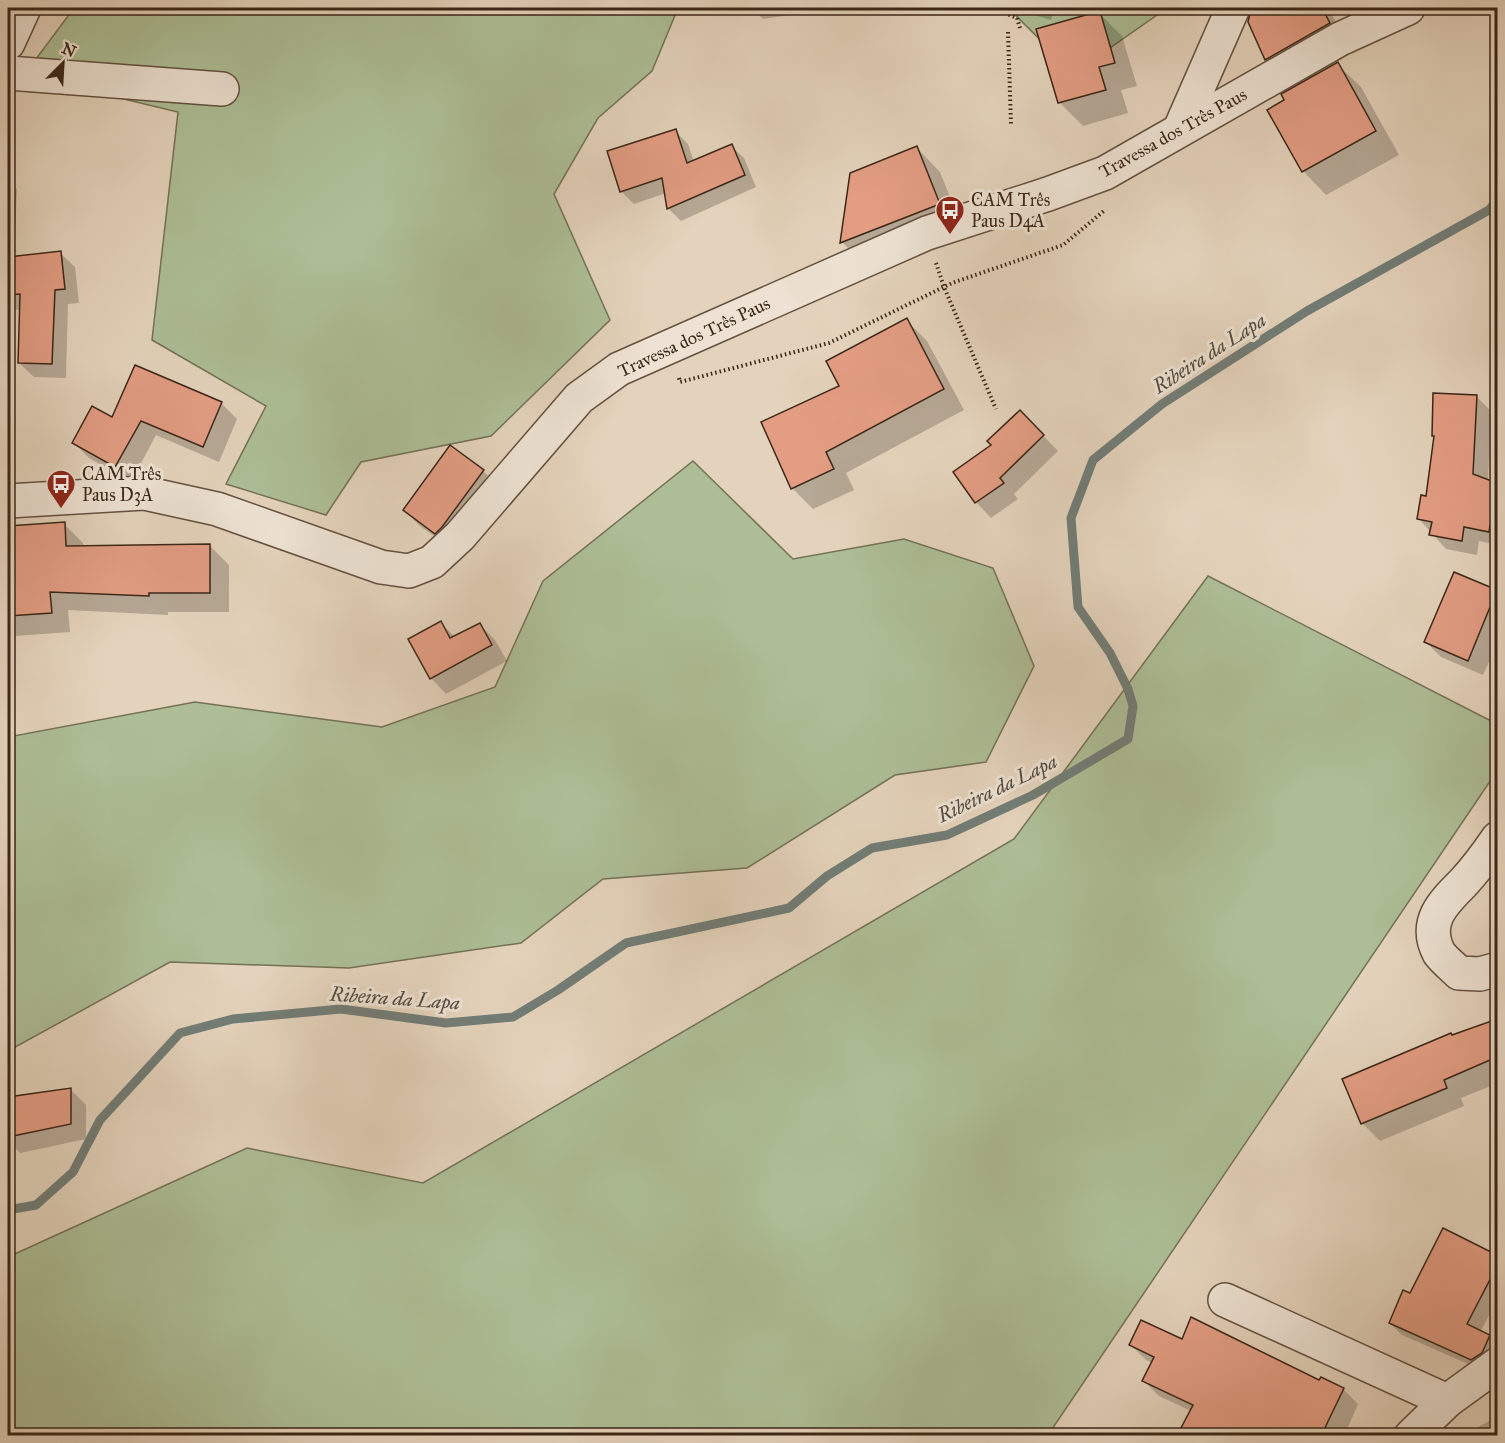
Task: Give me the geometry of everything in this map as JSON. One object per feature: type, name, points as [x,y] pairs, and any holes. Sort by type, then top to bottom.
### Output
[{"type":"street","points":[[8,43],[24,8]]},
{"type":"street","points":[[1180,129],[1233,8]]},
{"type":"street","name":"Travessa dos Três Paus","points":[[8,501],[144,494],[217,508],[381,567],[409,571],[432,562],[460,536],[579,398],[619,369],[927,233],[1048,194],[1106,172],[1340,39],[1408,8]]},
{"type":"street","points":[[8,73],[222,89]]},
{"type":"street","points":[[1497,838],[1474,870],[1447,898],[1436,916],[1434,937],[1440,954],[1459,973],[1480,974],[1497,969]]},
{"type":"street","points":[[1224,1300],[1447,1401]]},
{"type":"street","points":[[1412,1436],[1447,1401],[1497,1364]]},
{"type":"path","points":[[992,8],[1017,18],[1020,28]]},
{"type":"path","points":[[1008,33],[1011,123]]},
{"type":"path","points":[[678,374],[680,382],[829,343],[944,287],[1064,244],[1114,203]]},
{"type":"path","points":[[927,233],[944,287],[996,410]]},
{"type":"green space","points":[[74,8],[678,8],[652,71],[598,118],[554,194],[610,320],[491,436],[361,462],[326,515],[226,484],[266,406],[152,340],[178,112],[24,75]]},
{"type":"green space","points":[[1008,8],[1167,8],[1074,73]]},
{"type":"green space","points":[[693,461],[793,559],[904,539],[993,568],[1034,666],[986,762],[895,775],[747,868],[603,879],[521,943],[349,968],[170,962],[8,1051],[8,737],[195,702],[382,727],[495,687],[543,581]]},
{"type":"green space","points":[[1208,576],[1497,724],[1497,771],[1048,1435],[8,1435],[8,1257],[247,1148],[423,1183],[1014,839]]},
{"type":"building","points":[[1251,8],[1322,8],[1330,23],[1265,60],[1248,22]]},
{"type":"building","points":[[1100,11],[1115,63],[1099,67],[1106,90],[1058,103],[1036,29]]},
{"type":"building","points":[[1338,62],[1376,131],[1302,172],[1267,110],[1284,100],[1281,94]]},
{"type":"building","points":[[676,129],[687,163],[732,144],[745,175],[667,209],[662,178],[620,192],[607,151]]},
{"type":"building","points":[[917,146],[940,204],[840,243],[850,173]]},
{"type":"building","points":[[61,251],[65,289],[55,290],[52,364],[18,363],[20,294],[8,295],[8,257]]},
{"type":"building","points":[[907,318],[944,389],[826,452],[834,469],[791,489],[761,422],[839,386],[826,361]]},
{"type":"building","points":[[135,365],[222,402],[203,447],[141,421],[115,467],[72,443],[92,406],[112,417]]},
{"type":"building","points":[[1433,393],[1477,395],[1473,474],[1497,483],[1497,527],[1490,525],[1489,532],[1464,527],[1462,541],[1429,535],[1432,522],[1417,519],[1421,495],[1426,496],[1434,436],[1432,436]]},
{"type":"building","points":[[1020,410],[1044,435],[1000,478],[1004,483],[975,503],[953,472],[991,445],[987,441]]},
{"type":"building","points":[[450,445],[484,470],[435,534],[403,510]]},
{"type":"building","points":[[65,522],[66,546],[210,544],[210,593],[149,593],[149,596],[50,592],[52,613],[8,616],[8,526]]},
{"type":"building","points":[[1454,572],[1497,590],[1468,661],[1424,642]]},
{"type":"building","points":[[441,621],[450,638],[480,623],[492,645],[430,679],[408,639]]},
{"type":"building","points":[[1497,1019],[1497,1057],[1444,1080],[1447,1088],[1361,1124],[1342,1079],[1451,1033],[1452,1035]]},
{"type":"building","points":[[71,1088],[71,1124],[8,1137],[8,1097]]},
{"type":"building","points":[[1443,1228],[1497,1255],[1497,1266],[1467,1324],[1490,1335],[1482,1353],[1471,1360],[1389,1323],[1403,1290],[1410,1293]]},
{"type":"building","points":[[1191,1317],[1319,1380],[1321,1377],[1344,1388],[1321,1436],[1195,1436],[1181,1428],[1193,1405],[1142,1381],[1154,1357],[1129,1345],[1141,1320],[1182,1339]]},
{"type":"waterway","name":"Ribeira da Lapa","points":[[8,1210],[36,1205],[73,1172],[100,1120],[180,1033],[233,1019],[341,1009],[446,1023],[513,1017],[558,990],[626,943],[789,908],[827,876],[872,848],[947,835],[1033,795],[1128,739],[1133,706],[1128,689],[1110,653],[1078,607],[1071,518],[1093,460],[1162,404],[1307,311],[1489,210],[1498,199]]},
{"type":"place","name":"CAM Três Paus D4A","points":[[950,236]]},
{"type":"place","name":"CAM Três Paus D3A","points":[[61,510]]}]
